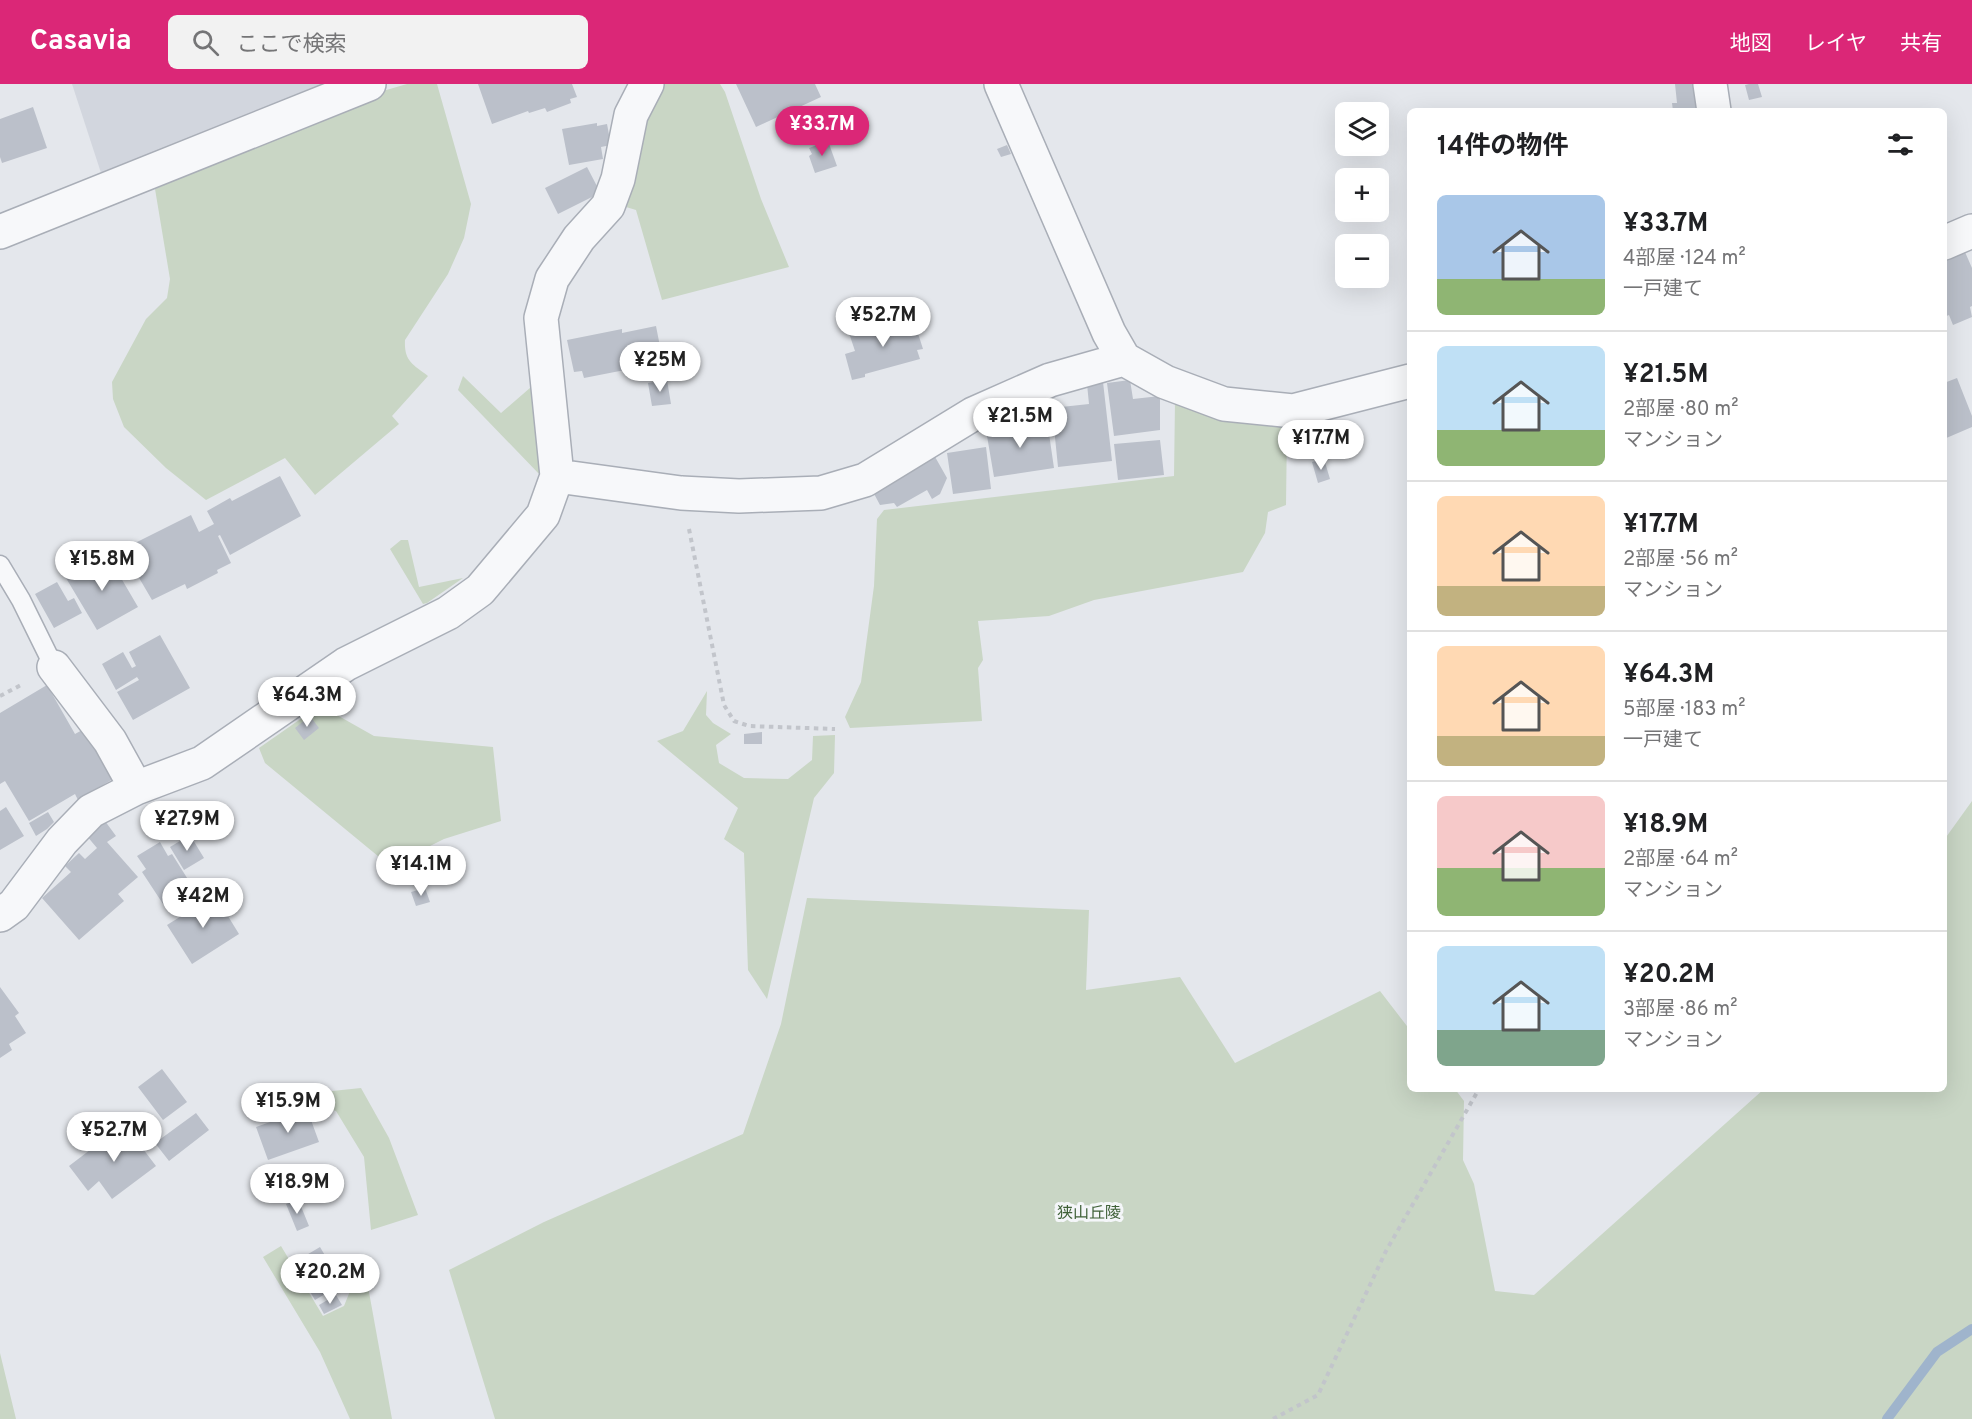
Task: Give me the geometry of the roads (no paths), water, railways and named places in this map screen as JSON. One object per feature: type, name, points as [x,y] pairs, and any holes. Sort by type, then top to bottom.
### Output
[{"type":"street","points":[[0,232],[369,84]]},
{"type":"street","points":[[0,915],[14,906],[62,841],[91,811],[136,788],[201,763],[346,664],[448,613],[480,590],[543,515],[557,476],[541,318],[552,279],[579,238],[608,206],[618,178],[631,115],[647,84]]},
{"type":"street","points":[[1001,84],[1109,333],[1124,359],[1165,382],[1224,404],[1293,411],[1407,382]]},
{"type":"street","points":[[1710,84],[1714,108]]},
{"type":"street","points":[[1947,242],[1972,231]]},
{"type":"street","points":[[557,476],[681,493],[739,496],[821,493],[865,480],[973,414],[1050,380],[1124,359]]},
{"type":"street","points":[[54,667],[110,741],[136,788]]},
{"type":"lane","points":[[0,565],[21,600],[54,667]]},
{"type":"waterway","points":[[1887,1419],[1937,1352],[1972,1329]]},
{"type":"park label","name":"狭山丘陵","points":[[1089,1212]]}]
